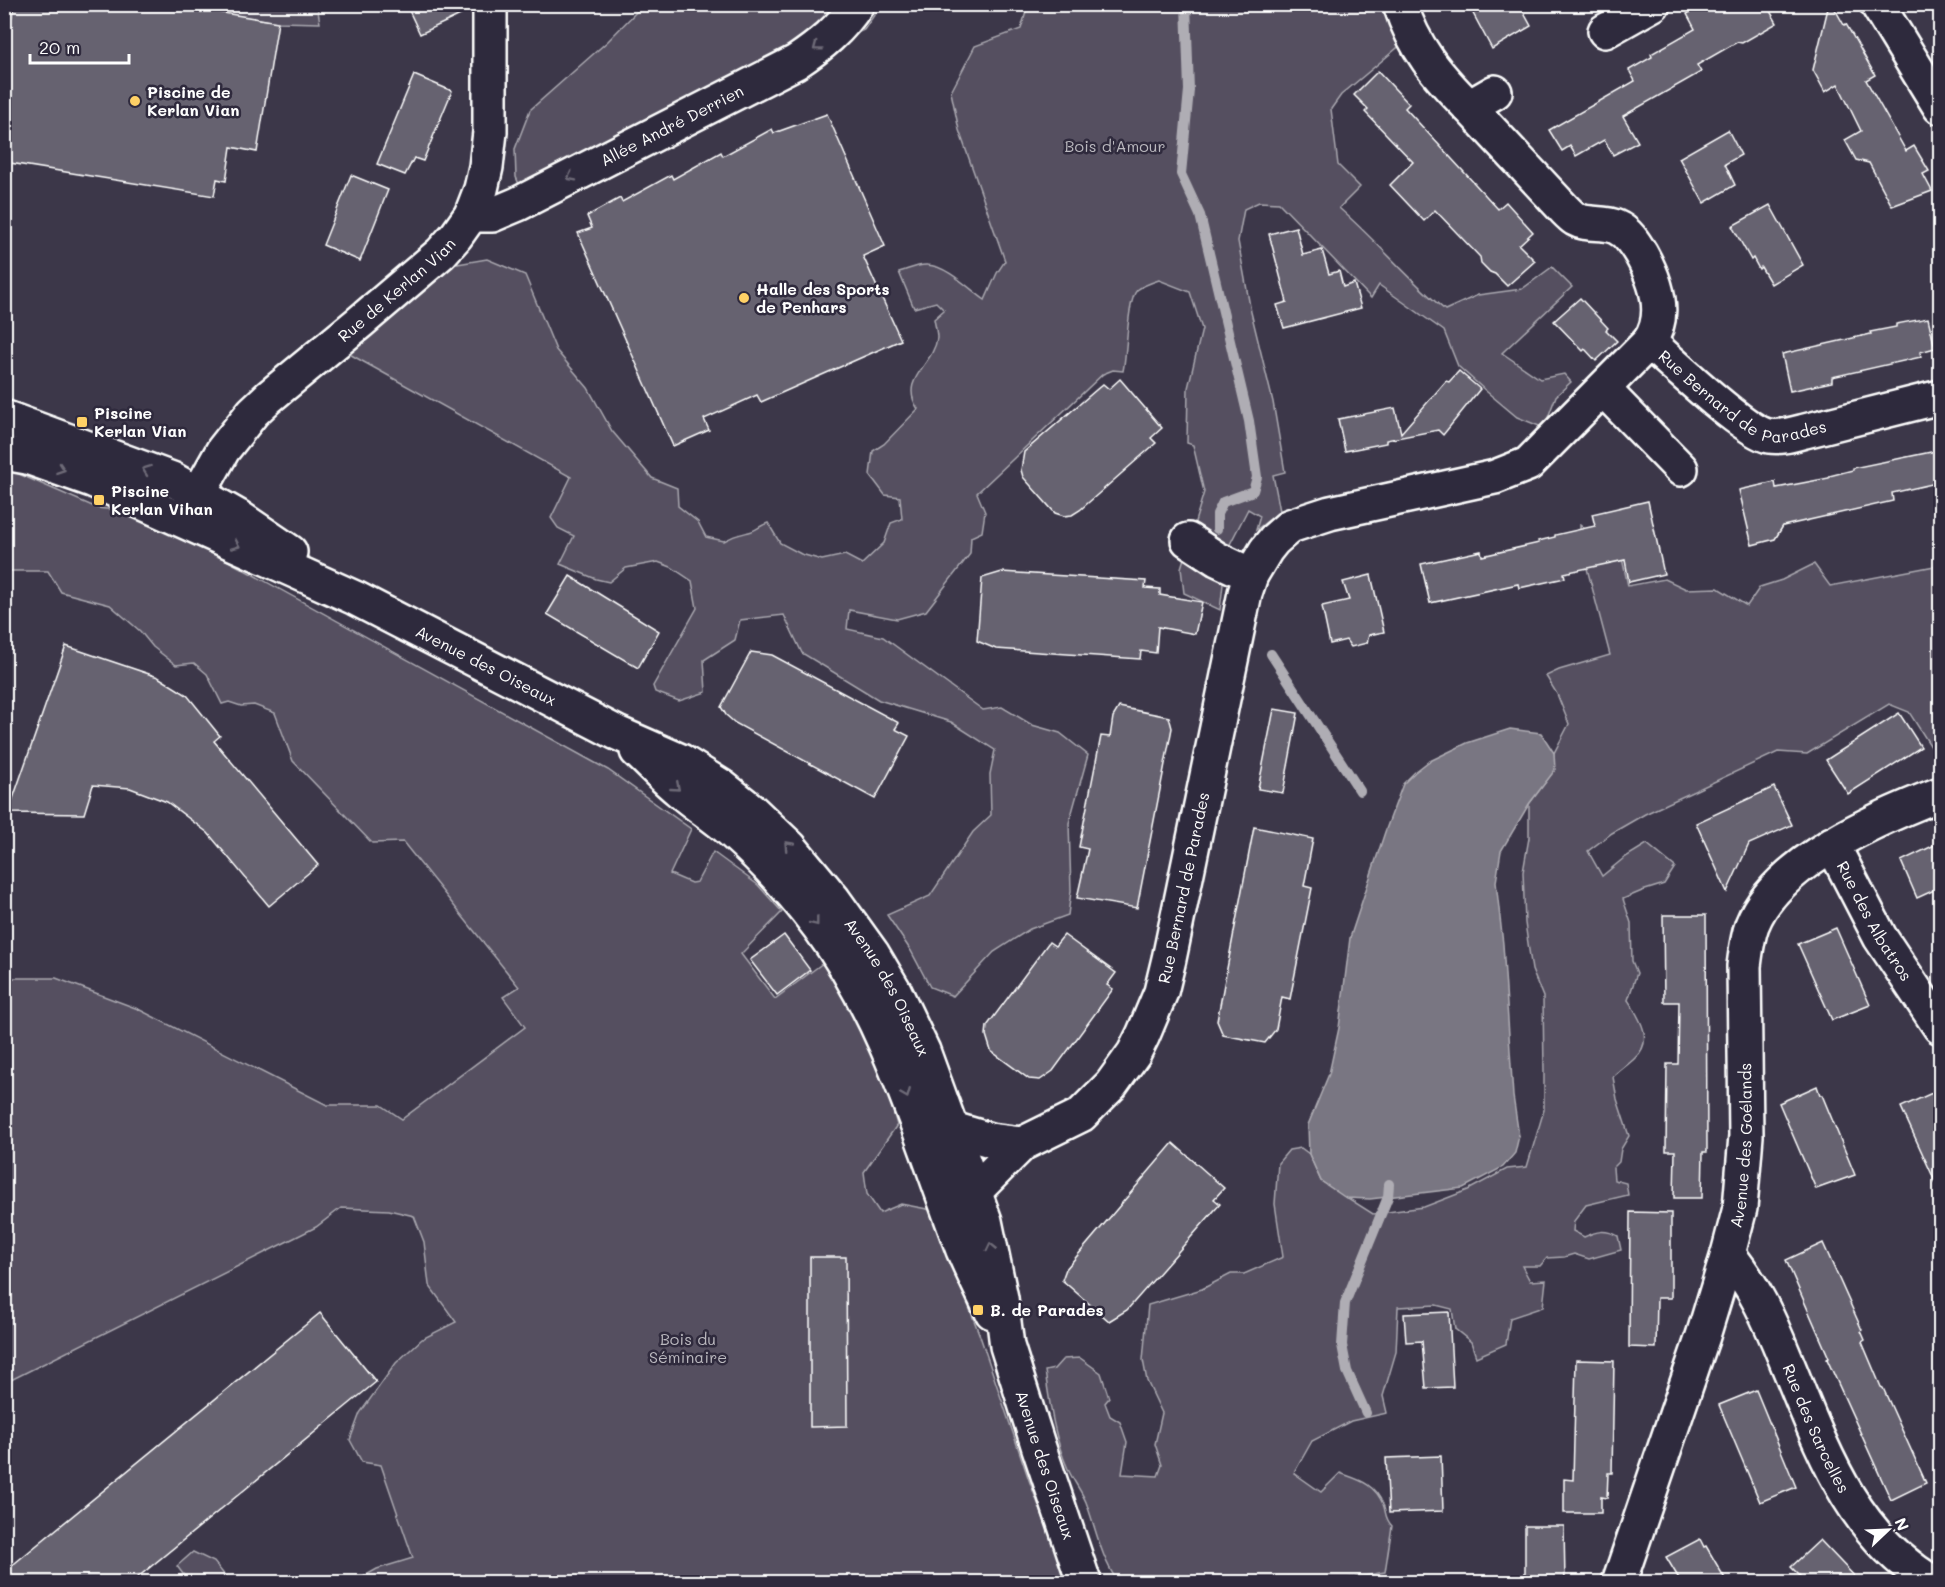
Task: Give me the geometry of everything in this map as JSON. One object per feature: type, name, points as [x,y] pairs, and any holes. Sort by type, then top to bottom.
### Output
[{"type":"street","name":"Rue de Kerlan Vian","points":[[183,520],[224,450],[253,412],[441,253],[456,236],[481,215],[481,189],[490,132],[490,4]]},
{"type":"street","name":"Allée André Derrien","points":[[481,215],[518,204],[796,62],[820,46],[836,31],[857,4]]},
{"type":"street","points":[[1400,4],[1408,28],[1425,59],[1482,100],[1570,215],[1576,220],[1615,226],[1626,232],[1646,263],[1658,295],[1658,323],[1656,333],[1649,342]]},
{"type":"street","points":[[1605,31],[1653,4]]},
{"type":"street","points":[[1877,4],[1941,107]]},
{"type":"street","name":"Rue Bernard de Parades","points":[[975,1191],[1022,1144],[1081,1115],[1102,1096],[1134,1053],[1154,1012],[1169,959],[1240,617],[1251,575],[1274,540],[1290,526],[1330,513],[1495,477],[1528,464],[1649,342],[1744,422],[1759,433],[1768,436],[1783,436],[1806,431],[1941,397]]},
{"type":"street","points":[[1603,389],[1681,469]]},
{"type":"street","name":"Avenue des Oiseaux","points":[[4,417],[172,479],[200,493],[355,598]]},
{"type":"street","name":"Avenue des Oiseaux","points":[[4,453],[27,457],[92,480],[355,598],[617,733],[681,761],[721,786],[750,809],[790,847],[834,900],[895,992],[923,1051],[986,1221],[1007,1346]]},
{"type":"street","points":[[1188,540],[1217,559],[1251,575]]},
{"type":"street","name":"Avenue des Oiseaux","points":[[617,733],[678,790],[728,829],[772,870],[819,927],[846,967],[872,1013],[929,1154],[964,1252],[1007,1346],[1084,1582]]},
{"type":"street","name":"Avenue des Goélands","points":[[1620,1582],[1703,1336],[1740,1208],[1745,1161],[1746,1058],[1743,1003],[1747,942],[1752,924],[1771,894],[1798,869],[1832,844],[1914,804],[1941,794]]},
{"type":"street","name":"Rue des Albatros","points":[[1832,844],[1880,937],[1941,1027]]},
{"type":"street","points":[[975,1191],[929,1154],[953,1130],[990,1140],[1022,1144]]},
{"type":"street","name":"Rue des Sarcelles","points":[[1728,1254],[1742,1271],[1764,1308],[1832,1469],[1846,1494],[1860,1516],[1892,1554],[1912,1571],[1932,1582]]},
{"type":"green space","points":[[710,4],[881,5],[864,30],[832,44],[598,182],[523,194],[516,177],[515,149],[530,110],[608,41],[643,5],[680,5],[694,8]]},
{"type":"green space","name":"Bois d'Amour","points":[[1321,4],[1327,10],[1342,5],[1388,5],[1403,43],[1341,95],[1331,109],[1338,165],[1360,187],[1339,208],[1445,310],[1478,295],[1522,289],[1552,267],[1572,287],[1502,353],[1540,379],[1564,374],[1571,382],[1556,396],[1544,428],[1517,417],[1458,366],[1444,331],[1379,285],[1371,298],[1279,203],[1259,202],[1244,209],[1238,241],[1251,312],[1273,402],[1285,472],[1273,475],[1280,511],[1256,530],[1260,516],[1248,509],[1227,550],[1220,610],[1184,593],[1181,568],[1204,492],[1193,445],[1187,443],[1188,388],[1202,329],[1190,292],[1159,280],[1137,290],[1129,316],[1123,371],[1113,370],[1103,374],[977,493],[985,512],[982,532],[971,537],[970,554],[926,611],[897,619],[849,610],[847,629],[883,637],[983,710],[1002,707],[1032,725],[1060,733],[1088,755],[1069,823],[1071,891],[1068,915],[1030,929],[994,952],[953,996],[930,987],[911,951],[887,915],[930,896],[973,832],[991,815],[990,774],[995,750],[951,722],[879,700],[802,653],[784,615],[740,620],[735,640],[704,660],[706,692],[679,701],[655,692],[653,686],[697,608],[692,581],[671,567],[658,562],[626,568],[609,582],[560,564],[574,536],[558,528],[551,518],[571,477],[344,351],[440,267],[487,259],[525,275],[556,350],[588,388],[612,431],[652,478],[677,488],[678,506],[698,522],[706,537],[724,541],[768,523],[780,543],[801,554],[822,560],[845,555],[862,564],[884,543],[891,523],[902,519],[900,497],[885,495],[870,475],[873,451],[884,444],[918,409],[913,398],[914,380],[935,348],[937,338],[934,319],[944,310],[936,302],[914,308],[899,272],[920,265],[935,266],[958,279],[985,300],[1005,261],[959,130],[951,92],[975,46],[1021,29],[1028,5]]},
{"type":"green space","points":[[169,5],[317,5],[320,23],[278,22]]},
{"type":"green space","name":"Bois du Séminaire","points":[[5,468],[97,508],[126,511],[212,552],[608,770],[691,829],[670,874],[691,883],[697,882],[713,852],[758,885],[782,912],[741,954],[775,999],[823,963],[847,989],[878,1060],[897,1125],[864,1172],[867,1194],[880,1213],[901,1204],[932,1210],[980,1336],[1029,1480],[1068,1582],[354,1582],[377,1569],[413,1558],[381,1465],[362,1462],[350,1440],[360,1413],[396,1363],[422,1339],[456,1322],[429,1285],[424,1242],[414,1216],[389,1210],[341,1208],[316,1227],[5,1383],[5,978],[56,978],[138,1009],[327,1105],[381,1105],[402,1119],[525,1027],[503,997],[519,987],[403,842],[372,843],[293,761],[275,713],[254,705],[241,706],[229,702],[222,704],[207,674],[194,663],[176,665],[153,647],[140,631],[110,605],[61,592],[48,571],[5,571]]},
{"type":"green space","points":[[1580,525],[1622,558],[1628,586],[1665,579],[1686,589],[1718,588],[1747,606],[1760,587],[1782,580],[1814,564],[1830,586],[1940,565],[1940,748],[1935,753],[1909,712],[1889,704],[1807,754],[1778,752],[1645,814],[1612,833],[1588,851],[1602,876],[1624,858],[1647,844],[1675,867],[1664,884],[1623,899],[1631,923],[1632,961],[1637,973],[1628,1000],[1637,1014],[1644,1036],[1641,1051],[1613,1077],[1617,1099],[1629,1136],[1621,1149],[1619,1162],[1613,1168],[1614,1180],[1626,1183],[1628,1195],[1586,1205],[1574,1221],[1573,1231],[1584,1237],[1601,1232],[1609,1232],[1618,1236],[1621,1250],[1589,1259],[1574,1254],[1547,1258],[1540,1266],[1522,1266],[1530,1281],[1546,1280],[1543,1307],[1510,1318],[1506,1344],[1476,1357],[1471,1342],[1455,1329],[1452,1309],[1436,1305],[1398,1307],[1396,1352],[1383,1396],[1387,1413],[1351,1421],[1312,1441],[1294,1473],[1321,1492],[1340,1473],[1365,1483],[1375,1491],[1392,1526],[1385,1572],[1322,1581],[1287,1577],[1276,1582],[1118,1582],[1103,1553],[1086,1502],[1063,1457],[1053,1421],[1045,1371],[1054,1369],[1063,1359],[1080,1358],[1101,1373],[1109,1398],[1105,1403],[1110,1416],[1120,1422],[1127,1442],[1122,1474],[1158,1476],[1162,1465],[1155,1444],[1162,1413],[1147,1381],[1143,1360],[1148,1305],[1202,1289],[1231,1274],[1244,1274],[1283,1257],[1275,1204],[1278,1163],[1289,1150],[1301,1148],[1309,1154],[1321,1181],[1373,1214],[1424,1207],[1468,1190],[1507,1169],[1527,1167],[1544,1110],[1543,997],[1532,970],[1525,923],[1523,872],[1529,838],[1529,804],[1553,772],[1554,753],[1569,724],[1557,694],[1546,676],[1610,655],[1580,542]]},
{"type":"green space","points":[[193,1552],[214,1562],[230,1582],[189,1582],[177,1566]]},
{"type":"shaded area","points":[[1510,729],[1541,733],[1554,753],[1555,770],[1529,804],[1501,851],[1496,882],[1503,944],[1513,1096],[1519,1136],[1515,1153],[1503,1167],[1463,1188],[1370,1199],[1346,1198],[1321,1181],[1309,1154],[1308,1125],[1329,1074],[1339,1028],[1350,938],[1385,832],[1403,784],[1415,772],[1428,762],[1467,743]]},
{"type":"building","name":"Piscine de Kerlan Vian","points":[[14,4],[169,4],[278,22],[257,152],[231,147],[226,181],[217,179],[214,196],[4,162],[4,57]]},
{"type":"building","points":[[406,4],[471,4],[471,10],[420,34]]},
{"type":"building","points":[[1468,4],[1519,4],[1531,26],[1492,49]]},
{"type":"building","points":[[1703,4],[1766,4],[1777,23],[1697,65],[1701,72],[1623,116],[1638,142],[1613,155],[1604,140],[1576,156],[1570,146],[1562,151],[1549,130],[1635,81],[1629,70],[1652,57],[1651,54],[1695,29],[1687,14]]},
{"type":"building","points":[[1829,4],[1832,4],[1844,25],[1846,24],[1875,75],[1866,80],[1906,151],[1914,146],[1929,171],[1923,174],[1932,191],[1892,206],[1869,163],[1856,160],[1845,140],[1861,131],[1838,84],[1825,92],[1813,70]]},
{"type":"building","points":[[1378,71],[1409,104],[1405,108],[1498,209],[1506,202],[1533,232],[1519,245],[1535,261],[1507,286],[1481,263],[1480,257],[1435,210],[1424,221],[1390,185],[1413,162],[1365,112],[1368,109],[1354,95]]},
{"type":"building","points":[[414,75],[452,91],[423,161],[414,158],[405,175],[377,164]]},
{"type":"building","name":"Halle des Sports de Penhars","points":[[827,114],[885,246],[863,256],[901,340],[761,402],[757,395],[704,419],[709,430],[673,446],[578,233],[592,228],[587,216],[620,198],[622,202],[671,175],[673,179],[721,152],[723,156],[772,129],[774,133]]},
{"type":"building","points":[[1728,130],[1741,155],[1725,164],[1735,185],[1704,203],[1679,158]]},
{"type":"building","points":[[351,175],[388,190],[360,261],[323,245]]},
{"type":"building","points":[[1770,205],[1803,265],[1771,284],[1761,267],[1759,269],[1753,258],[1751,260],[1732,226]]},
{"type":"building","points":[[1296,227],[1303,255],[1322,250],[1329,274],[1339,271],[1343,287],[1354,283],[1361,308],[1284,328],[1277,305],[1287,302],[1269,234]]},
{"type":"building","points":[[1580,298],[1617,341],[1596,361],[1554,321]]},
{"type":"building","points":[[1928,318],[1935,348],[1920,352],[1921,357],[1832,377],[1832,382],[1790,391],[1782,354],[1871,334],[1870,332],[1896,327],[1896,324]]},
{"type":"building","points":[[1459,371],[1480,389],[1443,435],[1438,430],[1345,451],[1338,419],[1395,408],[1401,433],[1446,381],[1449,382]]},
{"type":"building","points":[[1120,379],[1162,428],[1151,438],[1156,443],[1080,510],[1072,515],[1064,516],[1055,513],[1023,477],[1021,470],[1024,452],[1103,384],[1109,389]]},
{"type":"building","points":[[1941,450],[1941,482],[1892,493],[1893,501],[1783,526],[1775,539],[1752,545],[1739,490],[1775,482],[1776,488],[1829,478],[1829,476],[1853,470],[1853,468]]},
{"type":"building","points":[[1648,501],[1664,574],[1629,582],[1625,560],[1564,573],[1565,578],[1519,588],[1518,584],[1430,603],[1421,564],[1481,551],[1482,556],[1539,543],[1538,541],[1555,537],[1555,535],[1595,526],[1592,514]]},
{"type":"building","points":[[1002,572],[1146,581],[1145,588],[1160,589],[1160,595],[1202,602],[1195,634],[1158,627],[1156,653],[1141,651],[1140,659],[996,649],[977,641],[982,578]]},
{"type":"building","points":[[1371,575],[1384,632],[1369,635],[1367,643],[1351,647],[1346,640],[1330,644],[1322,606],[1349,600],[1343,582]]},
{"type":"building","points":[[570,576],[659,631],[638,668],[547,614]]},
{"type":"building","points":[[66,646],[158,677],[187,695],[220,736],[214,741],[318,865],[269,906],[208,833],[167,802],[130,788],[93,785],[84,814],[8,813]]},
{"type":"building","points":[[751,652],[772,655],[899,723],[895,729],[909,736],[875,799],[735,723],[726,715],[721,707]]},
{"type":"building","points":[[1119,707],[1169,717],[1172,728],[1137,908],[1077,898],[1088,849],[1079,847],[1101,736],[1110,737],[1113,717]]},
{"type":"building","points":[[1274,709],[1298,713],[1283,793],[1258,789]]},
{"type":"building","points":[[1899,713],[1921,747],[1848,794],[1826,760]]},
{"type":"building","points":[[1774,787],[1792,825],[1749,844],[1727,892],[1696,823]]},
{"type":"building","points":[[1254,827],[1313,839],[1304,886],[1312,888],[1290,999],[1282,997],[1276,1029],[1265,1043],[1223,1035],[1217,1021]]},
{"type":"building","points":[[1941,842],[1941,887],[1917,898],[1901,861]]},
{"type":"building","points":[[1663,915],[1706,915],[1707,1152],[1703,1152],[1702,1198],[1674,1198],[1675,1151],[1666,1151],[1667,1064],[1678,1064],[1679,1002],[1664,1002]]},
{"type":"building","points":[[1836,928],[1870,1005],[1832,1020],[1798,944]]},
{"type":"building","points":[[784,935],[810,970],[777,995],[750,960]]},
{"type":"building","points":[[1064,935],[1116,973],[1107,985],[1113,989],[1053,1071],[1040,1080],[1029,1079],[991,1051],[986,1035],[987,1026],[1049,942],[1055,946]]},
{"type":"building","points":[[1817,1086],[1855,1175],[1816,1189],[1779,1103]]},
{"type":"building","points":[[1941,1089],[1941,1194],[1901,1107]]},
{"type":"building","points":[[1173,1143],[1224,1188],[1214,1199],[1220,1204],[1127,1310],[1109,1321],[1062,1280],[1066,1269]]},
{"type":"building","points":[[1630,1212],[1671,1213],[1671,1298],[1657,1298],[1656,1348],[1629,1347]]},
{"type":"building","points":[[1823,1243],[1862,1330],[1865,1340],[1862,1342],[1881,1387],[1926,1483],[1891,1500],[1827,1359],[1829,1358],[1786,1260]]},
{"type":"building","points":[[810,1257],[846,1257],[847,1426],[810,1427]]},
{"type":"building","points":[[1449,1312],[1453,1387],[1426,1388],[1422,1341],[1406,1342],[1404,1314]]},
{"type":"building","points":[[320,1313],[376,1382],[132,1582],[4,1582],[4,1572]]},
{"type":"building","points":[[1576,1360],[1614,1361],[1612,1473],[1608,1473],[1607,1498],[1601,1497],[1601,1513],[1564,1513],[1564,1479],[1573,1480]]},
{"type":"building","points":[[1756,1390],[1796,1487],[1760,1502],[1719,1405]]},
{"type":"building","points":[[1441,1456],[1443,1511],[1389,1513],[1386,1458]]},
{"type":"building","points":[[1525,1526],[1564,1526],[1565,1582],[1525,1582]]},
{"type":"building","points":[[1700,1539],[1727,1582],[1681,1582],[1666,1557]]},
{"type":"building","points":[[1820,1540],[1860,1582],[1806,1582],[1791,1567]]},
{"type":"waterway","points":[[1186,4],[1189,90],[1181,174],[1200,215],[1249,421],[1257,477],[1253,491],[1223,502],[1217,514],[1217,529]]},
{"type":"waterway","points":[[1271,654],[1360,791]]},
{"type":"waterway","points":[[1366,1413],[1347,1371],[1342,1345],[1345,1303],[1388,1197],[1389,1184]]},
{"type":"place","name":"Piscine de Kerlan Vian","points":[[135,101]]},
{"type":"place","name":"Halle des Sports de Penhars","points":[[744,298]]},
{"type":"place","name":"Piscine Kerlan Vian","points":[[82,422]]},
{"type":"place","name":"Piscine Kerlan Vihan","points":[[99,500]]},
{"type":"place","name":"B. de Parades","points":[[978,1310]]}]
